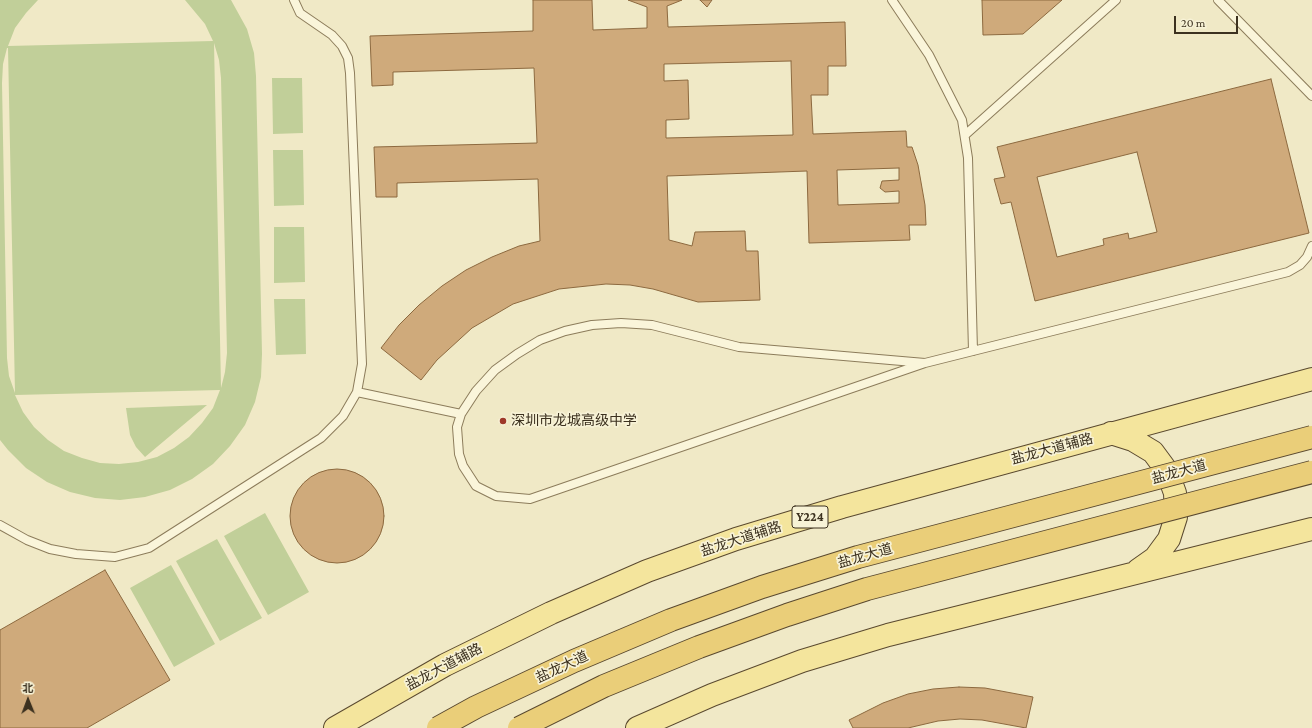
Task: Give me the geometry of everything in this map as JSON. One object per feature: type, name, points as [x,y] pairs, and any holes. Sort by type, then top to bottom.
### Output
[{"type":"highway","name":"盐龙大道","points":[[438,728],[476,707],[574,661],[672,620],[762,587],[858,557],[1312,437]]},
{"type":"highway","points":[[519,728],[604,686],[699,647],[786,615],[868,589],[1312,472]]},
{"type":"main road","points":[[1281,388],[1312,366]]},
{"type":"main road","name":"盐龙大道辅路","points":[[335,728],[445,665],[551,613],[648,572],[736,539],[842,507],[1312,379]]},
{"type":"main road","points":[[1111,433],[1133,440],[1153,452],[1167,471],[1175,493],[1176,517],[1169,539],[1155,558],[1136,572]]},
{"type":"main road","points":[[638,728],[712,694],[802,661],[888,635],[1312,529]]},
{"type":"lane","points":[[0,525],[50,550],[115,557],[149,548],[321,438],[343,416],[357,392],[362,364],[350,73],[348,58],[342,46],[332,35],[300,12],[294,0]]},
{"type":"lane","points":[[892,0],[912,28],[946,86],[962,120],[968,158],[973,351]]},
{"type":"lane","points":[[965,135],[1116,0]]},
{"type":"lane","points":[[1218,0],[1312,96]]},
{"type":"lane","points":[[925,363],[739,347],[652,325],[621,323],[592,325],[559,333],[540,340],[517,354],[490,376],[476,392],[461,414],[457,427],[459,454],[463,466],[476,486],[496,496],[530,499],[925,363],[1288,272],[1300,265],[1307,257],[1312,246]]},
{"type":"lane","points":[[357,392],[461,414]]},
{"type":"green space","points":[[0,0],[38,0],[15,28],[8,46],[213,41],[205,24],[185,0],[231,0],[247,29],[254,53],[256,76],[262,354],[261,377],[255,402],[245,425],[230,446],[213,464],[192,479],[170,490],[145,497],[120,500],[95,498],[70,492],[47,482],[26,468],[0,440]],"holes":[[[214,43],[219,60],[221,78],[227,353],[225,372],[221,388]],[[8,48],[15,393],[9,376],[7,358],[2,83],[3,64]],[[220,390],[213,408],[202,423],[189,437],[174,448],[157,457],[138,462],[119,464],[100,463],[64,451],[48,440],[34,427],[23,412],[15,395]]]},
{"type":"green space","points":[[272,78],[302,78],[303,133],[273,134]]},
{"type":"green space","points":[[273,150],[303,150],[304,205],[274,206]]},
{"type":"green space","points":[[274,227],[304,227],[305,282],[274,283]]},
{"type":"green space","points":[[274,299],[305,299],[306,354],[276,355]]},
{"type":"green space","points":[[207,405],[145,457],[136,447],[130,435],[126,408]]},
{"type":"green space","points":[[265,513],[309,592],[268,615],[224,536]]},
{"type":"green space","points":[[217,539],[262,618],[220,641],[176,561]]},
{"type":"green space","points":[[171,565],[215,644],[174,667],[130,588]]},
{"type":"building","points":[[533,0],[592,0],[593,30],[647,28],[647,7],[628,0],[682,0],[667,6],[668,27],[845,22],[846,66],[828,66],[828,95],[811,95],[813,134],[906,131],[907,147],[912,147],[918,165],[925,205],[926,225],[909,225],[910,240],[809,243],[807,171],[667,176],[669,240],[692,246],[695,232],[745,231],[746,251],[758,251],[760,300],[698,302],[653,289],[630,285],[606,284],[559,289],[513,304],[472,328],[437,360],[421,380],[381,348],[399,325],[419,305],[442,286],[466,270],[492,257],[519,246],[540,241],[538,179],[397,183],[397,197],[376,197],[374,147],[537,143],[534,68],[393,72],[393,85],[372,86],[370,36],[533,31]],"holes":[[[791,61],[793,135],[666,138],[666,120],[689,119],[688,80],[664,81],[664,64]],[[899,168],[899,180],[882,181],[880,188],[885,192],[899,191],[899,203],[838,205],[837,170]]]},
{"type":"building","points":[[700,0],[712,0],[707,7]]},
{"type":"building","points":[[982,0],[1062,0],[1023,34],[983,35]]},
{"type":"building","points":[[1271,79],[1309,233],[1035,301],[1011,202],[1001,204],[994,179],[1005,177],[997,147]],"holes":[[[1137,152],[1157,232],[1129,239],[1128,233],[1103,239],[1104,245],[1057,257],[1037,177]]]},
{"type":"building","points":[[337,469],[355,473],[370,483],[380,498],[384,516],[380,534],[370,549],[355,559],[337,563],[319,559],[304,549],[294,534],[290,516],[294,498],[304,483],[319,473]]},
{"type":"building","points":[[105,570],[170,680],[87,728],[0,728],[0,630]]},
{"type":"building","points":[[959,687],[985,688],[1033,697],[1026,728],[982,720],[960,719],[938,721],[908,728],[853,728],[849,720],[883,703],[908,694],[933,689]]},
{"type":"place","name":"深圳市龙城高级中学","points":[[503,421]]}]
